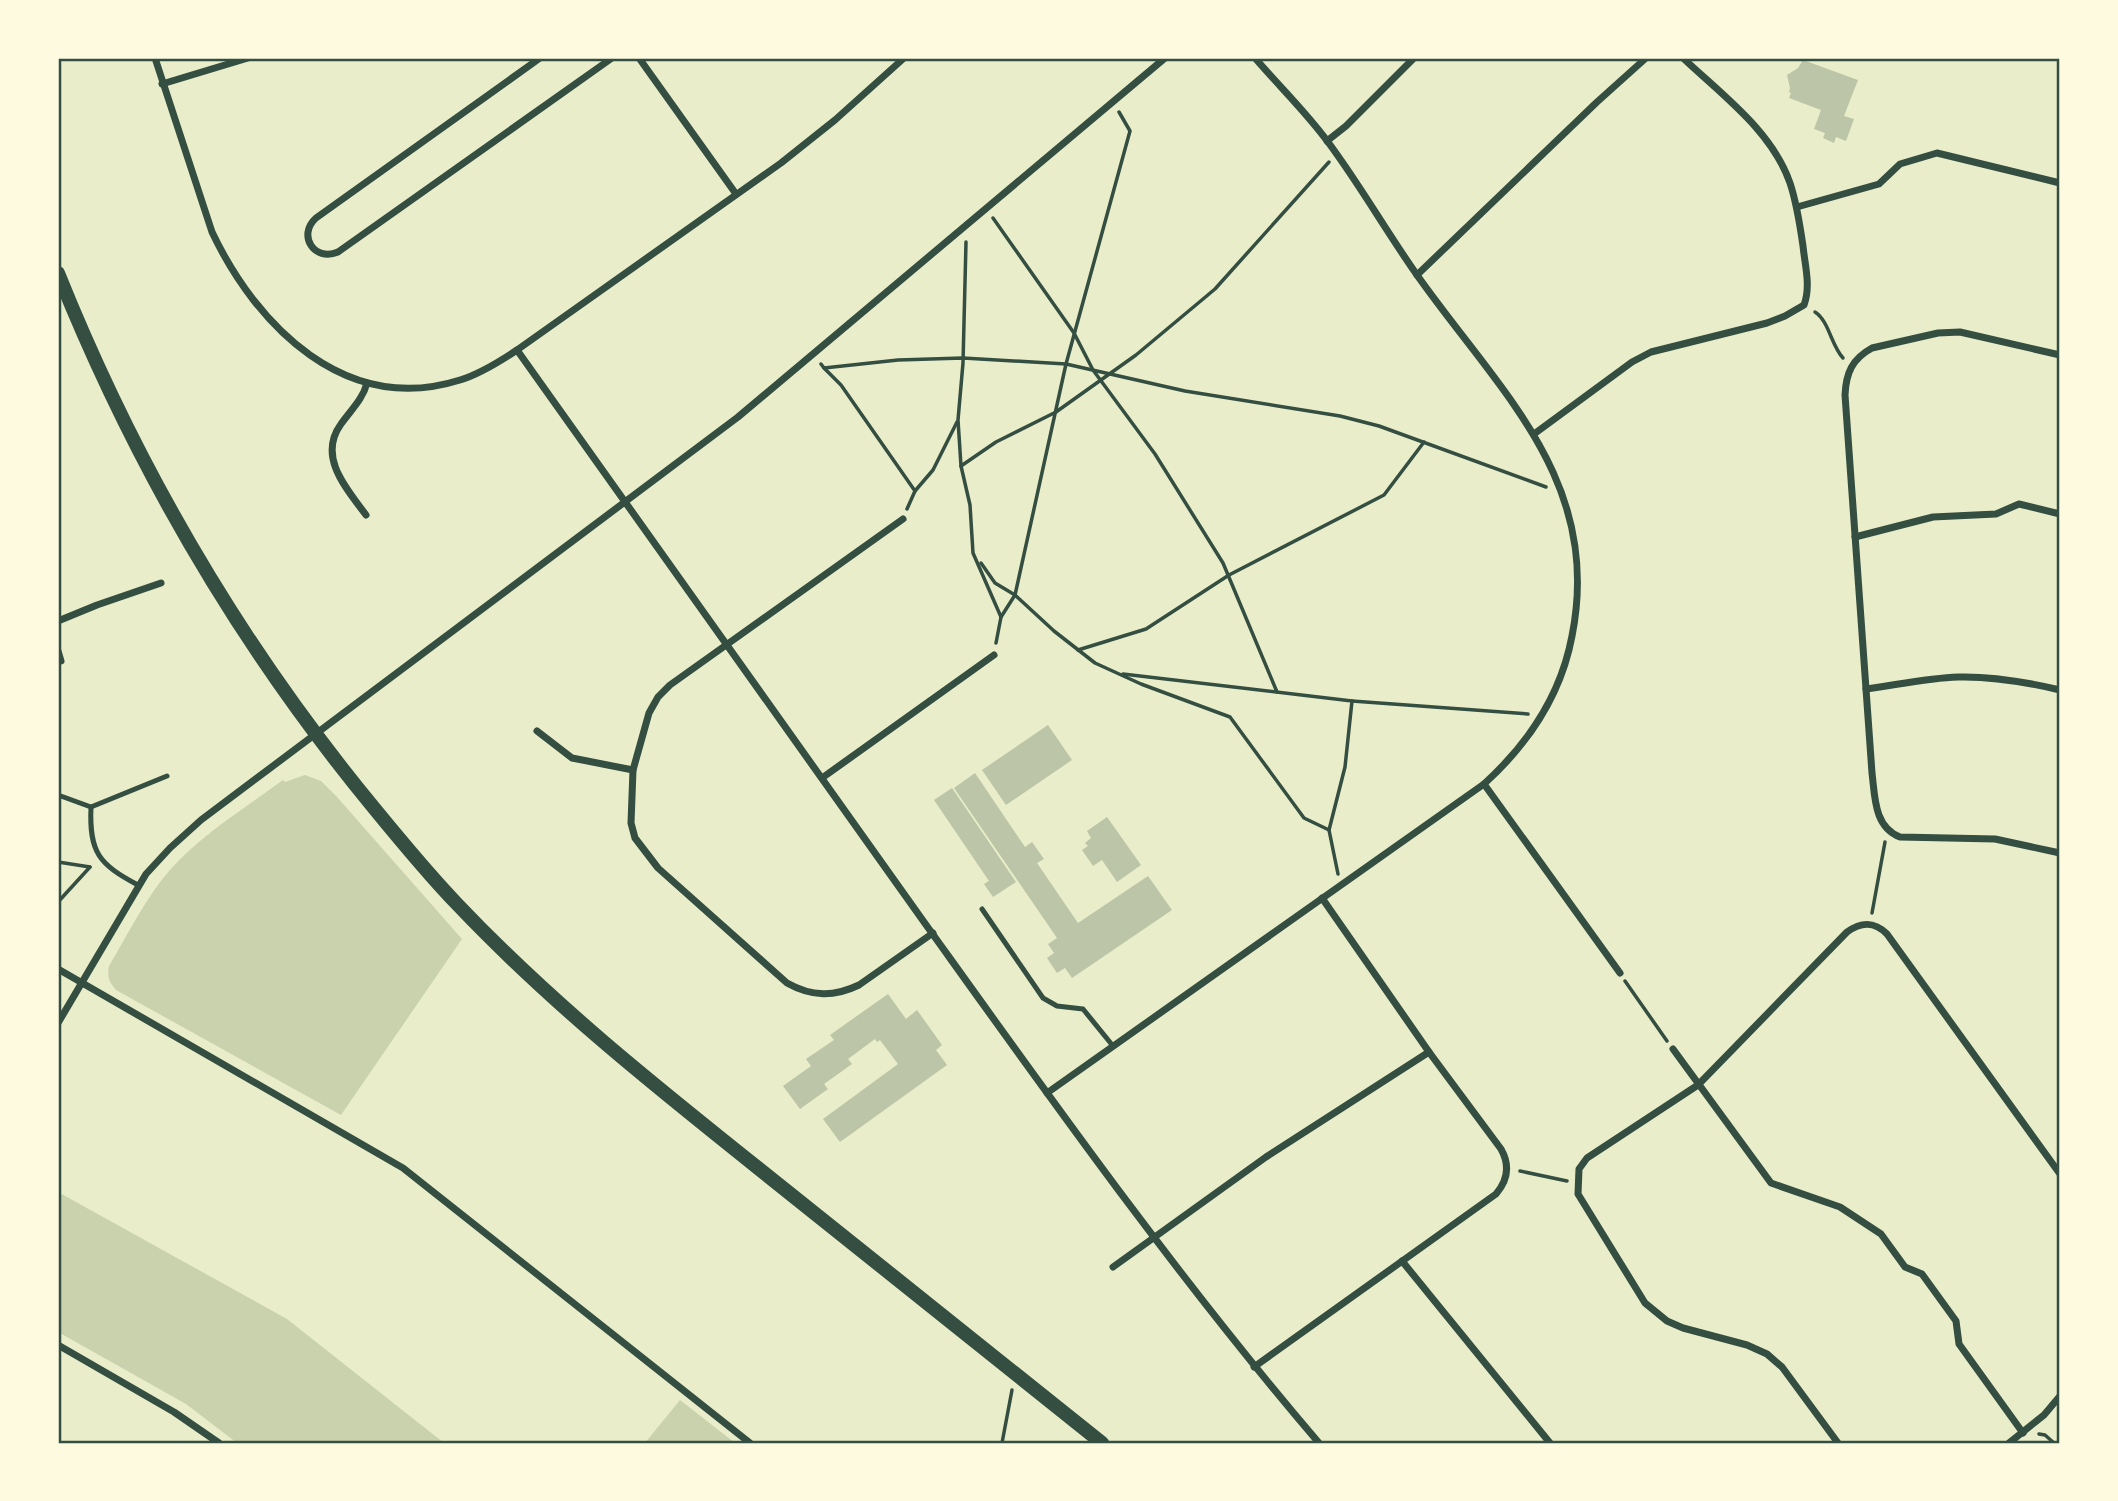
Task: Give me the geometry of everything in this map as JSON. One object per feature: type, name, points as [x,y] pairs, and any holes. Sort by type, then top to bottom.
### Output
[{"type":"main road","points":[[58,273],[107,387],[169,509],[244,632],[315,733],[395,833],[455,902],[550,996],[661,1091],[1102,1443]]},
{"type":"street","points":[[155,58],[212,232],[247,293],[281,331],[309,355],[336,371],[367,383],[398,388],[440,385],[480,372],[517,350],[835,120],[904,58]]},
{"type":"street","points":[[162,84],[248,58]]},
{"type":"street","points":[[540,58],[316,218],[308,228],[311,247],[320,254],[332,255],[338,252],[612,58]]},
{"type":"street","points":[[639,58],[736,194]]},
{"type":"street","points":[[58,1023],[138,886],[160,857],[193,827],[728,425],[1165,58]]},
{"type":"street","points":[[1047,1093],[1484,784],[1517,751],[1538,722],[1565,663],[1579,603],[1576,539],[1563,494],[1534,434],[1417,275],[1328,141],[1255,58]]},
{"type":"street","points":[[1328,141],[1414,58]]},
{"type":"street","points":[[1417,275],[1646,58]]},
{"type":"street","points":[[1534,434],[1632,362],[1651,352],[1767,323],[1804,305],[1807,278],[1797,207],[1781,162],[1765,139],[1684,58]]},
{"type":"street","points":[[1797,207],[1879,184],[1900,164],[1937,153],[2060,183]]},
{"type":"street","points":[[2060,355],[1968,333],[1945,332],[1872,348],[1851,366],[1846,381],[1875,803],[1881,820],[1887,829],[1900,837],[1995,839],[2060,853]]},
{"type":"street","points":[[517,350],[1047,1093],[1254,1367],[1319,1443]]},
{"type":"street","points":[[366,515],[338,477],[331,449],[338,427],[364,394],[367,383]]},
{"type":"street","points":[[1855,537],[1933,517],[1996,514],[2019,504],[2060,514]]},
{"type":"street","points":[[903,519],[670,685],[658,697],[649,713],[633,770],[631,823],[635,838],[658,868],[787,983],[799,989],[824,995],[848,990],[933,933]]},
{"type":"street","points":[[58,621],[161,583]]},
{"type":"street","points":[[58,651],[61,661]]},
{"type":"street","points":[[822,778],[994,655]]},
{"type":"street","points":[[1866,689],[1967,677],[2029,682],[2060,690]]},
{"type":"street","points":[[537,731],[572,758],[633,770]]},
{"type":"street","points":[[1484,784],[1620,973]]},
{"type":"street","points":[[1254,1367],[1496,1194],[1503,1187],[1507,1169],[1501,1149],[1429,1052],[1322,898]]},
{"type":"street","points":[[1838,1443],[1782,1367],[1767,1354],[1747,1345],[1684,1328],[1654,1312],[1645,1303],[1578,1194],[1579,1169],[1587,1158],[1698,1085],[1847,932],[1859,925],[1870,924],[1887,934],[2060,1174]]},
{"type":"street","points":[[58,969],[403,1168],[750,1443]]},
{"type":"street","points":[[1673,1049],[1771,1183],[1840,1207],[1881,1234],[1905,1267],[1922,1275],[1956,1321],[1959,1343],[2023,1433]]},
{"type":"street","points":[[1113,1266],[1266,1157],[1429,1052]]},
{"type":"street","points":[[1402,1261],[1550,1443]]},
{"type":"street","points":[[58,1345],[174,1412],[219,1443]]},
{"type":"street","points":[[2009,1443],[2023,1433],[2060,1396]]},
{"type":"lane","points":[[58,795],[91,807],[167,776]]},
{"type":"lane","points":[[91,807],[91,838],[98,856],[114,873],[138,886]]},
{"type":"lane","points":[[982,909],[1043,998],[1057,1006],[1083,1009],[1113,1046]]},
{"type":"path","points":[[994,655],[1001,617],[1015,595],[1066,364],[1130,131],[1114,102]]},
{"type":"path","points":[[961,466],[996,442],[1056,412],[1101,381],[1215,289],[1336,154]]},
{"type":"path","points":[[1001,617],[973,553],[970,505],[961,466],[958,420],[964,358],[965,244],[985,210],[995,220],[1074,333],[1093,370],[1155,454],[1229,575],[1278,692]]},
{"type":"path","points":[[1804,305],[1821,315],[1837,351],[1851,366]]},
{"type":"path","points":[[813,354],[841,384],[915,491]]},
{"type":"path","points":[[824,368],[898,360],[964,358],[1066,364],[1185,391],[1340,416],[1379,426],[1563,494]]},
{"type":"path","points":[[903,519],[915,491],[933,470],[958,420]]},
{"type":"path","points":[[1078,650],[1146,629],[1229,575],[1384,495],[1423,442]]},
{"type":"path","points":[[973,553],[995,583],[1015,595],[1095,663],[1230,717],[1304,818],[1329,830]]},
{"type":"path","points":[[1119,674],[1352,701],[1530,714],[1538,722]]},
{"type":"path","points":[[1340,886],[1329,830],[1345,767],[1352,701]]},
{"type":"path","points":[[1870,924],[1887,829]]},
{"type":"path","points":[[58,862],[90,867],[58,902]]},
{"type":"path","points":[[1620,973],[1673,1049]]},
{"type":"path","points":[[1507,1169],[1577,1184]]},
{"type":"path","points":[[1002,1443],[1016,1374]]},
{"type":"green space","points":[[305,775],[321,781],[337,797],[462,939],[341,1115],[116,990],[108,976],[109,966],[144,905],[169,871],[195,846],[283,780],[285,782]]},
{"type":"green space","points":[[58,1192],[287,1319],[444,1443],[237,1443],[186,1404],[58,1332]]},
{"type":"green space","points":[[680,1400],[735,1443],[645,1443]]},
{"type":"building","points":[[1803,60],[1858,80],[1844,116],[1854,119],[1846,141],[1836,137],[1834,143],[1823,138],[1825,133],[1814,129],[1821,110],[1789,98],[1791,93],[1787,75],[1798,68]]},
{"type":"building","points":[[1048,725],[1072,760],[1006,805],[982,770]]},
{"type":"building","points":[[975,773],[1025,847],[1032,842],[1044,859],[1037,863],[1078,923],[1148,876],[1172,910],[1072,978],[1065,968],[1057,973],[1047,958],[1054,953],[1048,944],[1057,938],[954,788]]},
{"type":"building","points":[[952,788],[1016,882],[993,897],[984,884],[989,881],[934,800]]},
{"type":"building","points":[[1107,817],[1141,865],[1117,882],[1102,860],[1093,866],[1082,850],[1088,846],[1085,843],[1091,838],[1087,831]]},
{"type":"building","points":[[888,994],[906,1019],[917,1010],[942,1045],[936,1050],[947,1065],[840,1142],[823,1119],[898,1064],[880,1040],[877,1042],[875,1039],[848,1059],[852,1064],[824,1084],[828,1089],[800,1109],[783,1086],[811,1066],[806,1059],[834,1040],[830,1035]]}]
